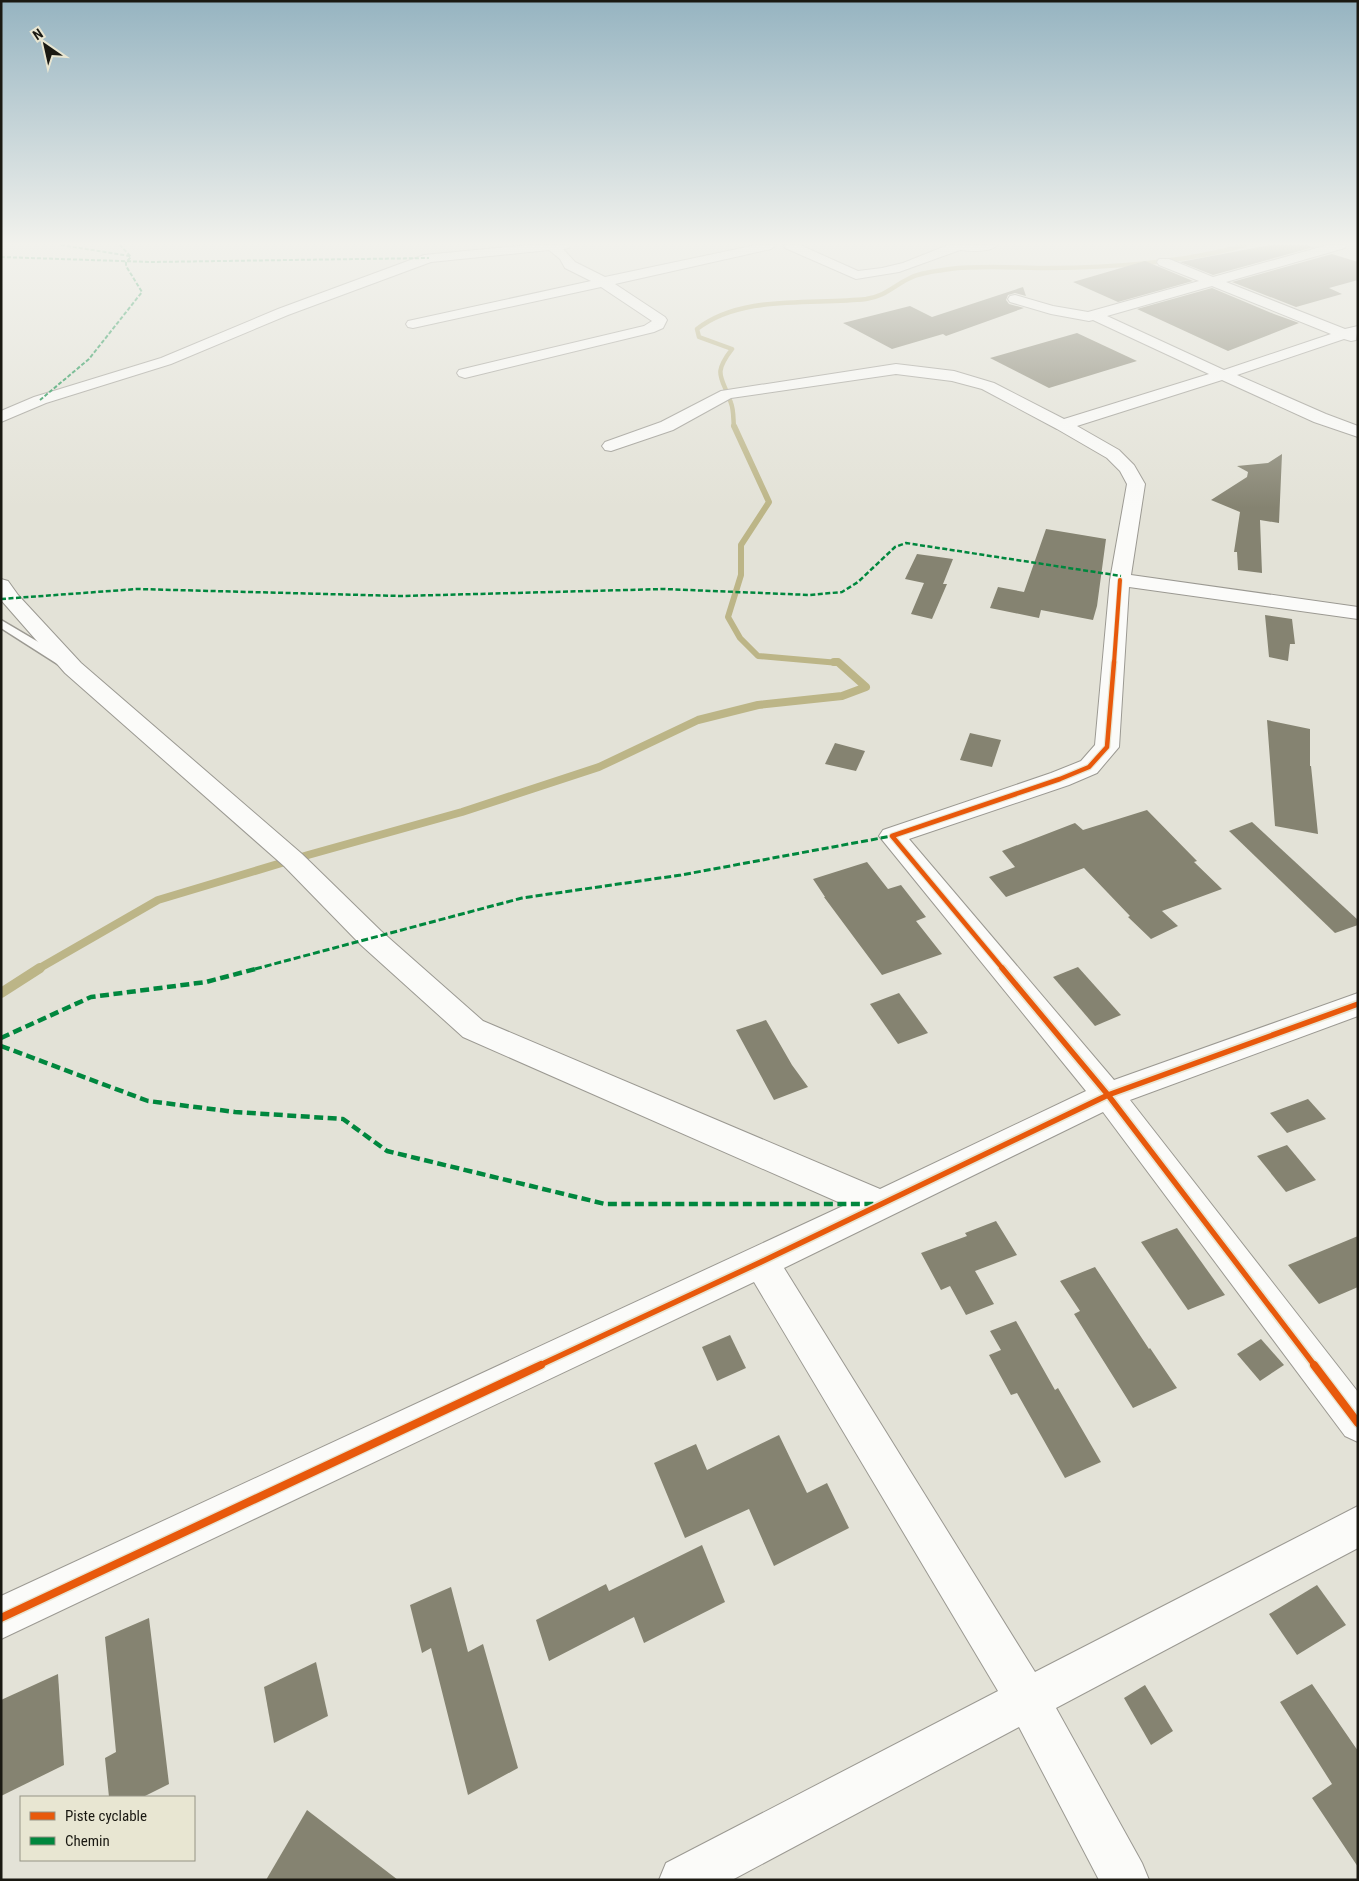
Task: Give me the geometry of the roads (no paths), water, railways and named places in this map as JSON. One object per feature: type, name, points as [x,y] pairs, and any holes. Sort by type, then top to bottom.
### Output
[{"type":"street","points":[[1,417],[40,400],[166,361],[233,333]]},
{"type":"street","points":[[465,372],[633,333]]},
{"type":"street","points":[[1132,333],[1320,418],[1358,432]]},
{"type":"street","points":[[1063,424],[1353,335]]},
{"type":"street","points":[[611,446],[667,426],[727,394],[896,369],[954,376],[988,386],[1063,424],[1112,454],[1128,469],[1136,484],[1120,580],[1107,748],[1089,767],[1060,779],[892,836],[1108,1096],[1358,1423]]},
{"type":"street","points":[[1120,580],[1358,614]]},
{"type":"street","points":[[1,584],[11,599],[73,668],[293,860],[371,938],[472,1029],[879,1204]]},
{"type":"street","points":[[1,1618],[761,1262],[1108,1096],[1358,1004]]},
{"type":"street","points":[[761,1262],[1028,1700],[1125,1880]]},
{"type":"street","points":[[683,1880],[1358,1526]]},
{"type":"lane","points":[[1,623],[73,668]]},
{"type":"waterway","points":[[698,333],[699,337],[732,349],[722,365],[721,376],[732,406],[734,427]]},
{"type":"waterway","points":[[734,426],[769,502],[741,545],[741,575],[728,617],[740,638],[758,656],[839,663]]},
{"type":"waterway","points":[[38,969],[158,900],[308,855],[462,812],[599,767],[698,720],[758,705],[842,696],[866,687],[838,662],[834,662]]},
{"type":"waterway","points":[[1,993],[40,968]]}]
